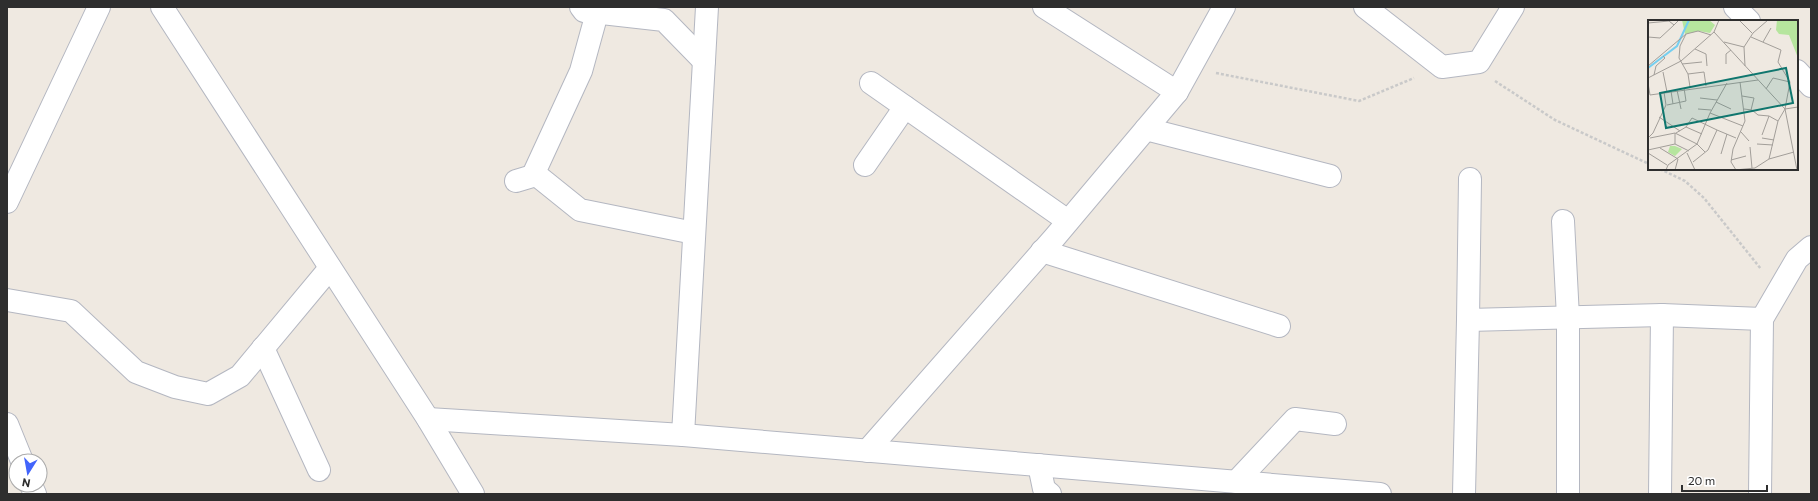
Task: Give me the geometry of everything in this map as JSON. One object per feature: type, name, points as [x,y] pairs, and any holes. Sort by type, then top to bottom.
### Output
[{"type":"street","points":[[7,200],[99,7]]},
{"type":"street","points":[[162,7],[428,419],[473,494]]},
{"type":"street","points":[[683,434],[707,7]]},
{"type":"street","points":[[1044,7],[1177,92]]},
{"type":"street","points":[[867,451],[1068,221],[1177,92],[1224,7]]},
{"type":"street","points":[[1365,7],[1442,66],[1479,62],[1514,7]]},
{"type":"street","points":[[1735,7],[1748,20]]},
{"type":"street","points":[[694,233],[580,210],[526,178],[534,173],[582,71],[589,10],[664,20],[704,61]]},
{"type":"street","points":[[1798,73],[1811,86]]},
{"type":"street","points":[[871,83],[1068,221]]},
{"type":"street","points":[[865,165],[905,107]]},
{"type":"street","points":[[1146,129],[1330,176]]},
{"type":"street","points":[[1464,494],[1470,180]]},
{"type":"street","points":[[1564,221],[1568,317],[1568,494]]},
{"type":"street","points":[[1760,494],[1762,319],[1797,259],[1811,247]]},
{"type":"street","points":[[1042,251],[1279,326]]},
{"type":"street","points":[[7,300],[72,311],[136,372],[175,387],[208,394],[240,376],[330,268]]},
{"type":"street","points":[[1468,320],[1662,315],[1762,319]]},
{"type":"street","points":[[1660,494],[1662,315]]},
{"type":"street","points":[[263,348],[319,470]]},
{"type":"street","points":[[428,419],[683,434],[1039,465],[1158,485],[1236,482],[1380,494]]},
{"type":"street","points":[[1236,482],[1295,419],[1335,424]]},
{"type":"street","points":[[7,424],[19,453]]},
{"type":"street","points":[[1039,465],[1044,489],[1050,494]]},
{"type":"street","points":[[1756,494],[1772,494]]},
{"type":"path","points":[[1468,63],[1555,120],[1648,164]]},
{"type":"path","points":[[1190,68],[1359,101],[1442,66]]},
{"type":"path","points":[[1662,170],[1685,181],[1704,198],[1778,292]]}]
